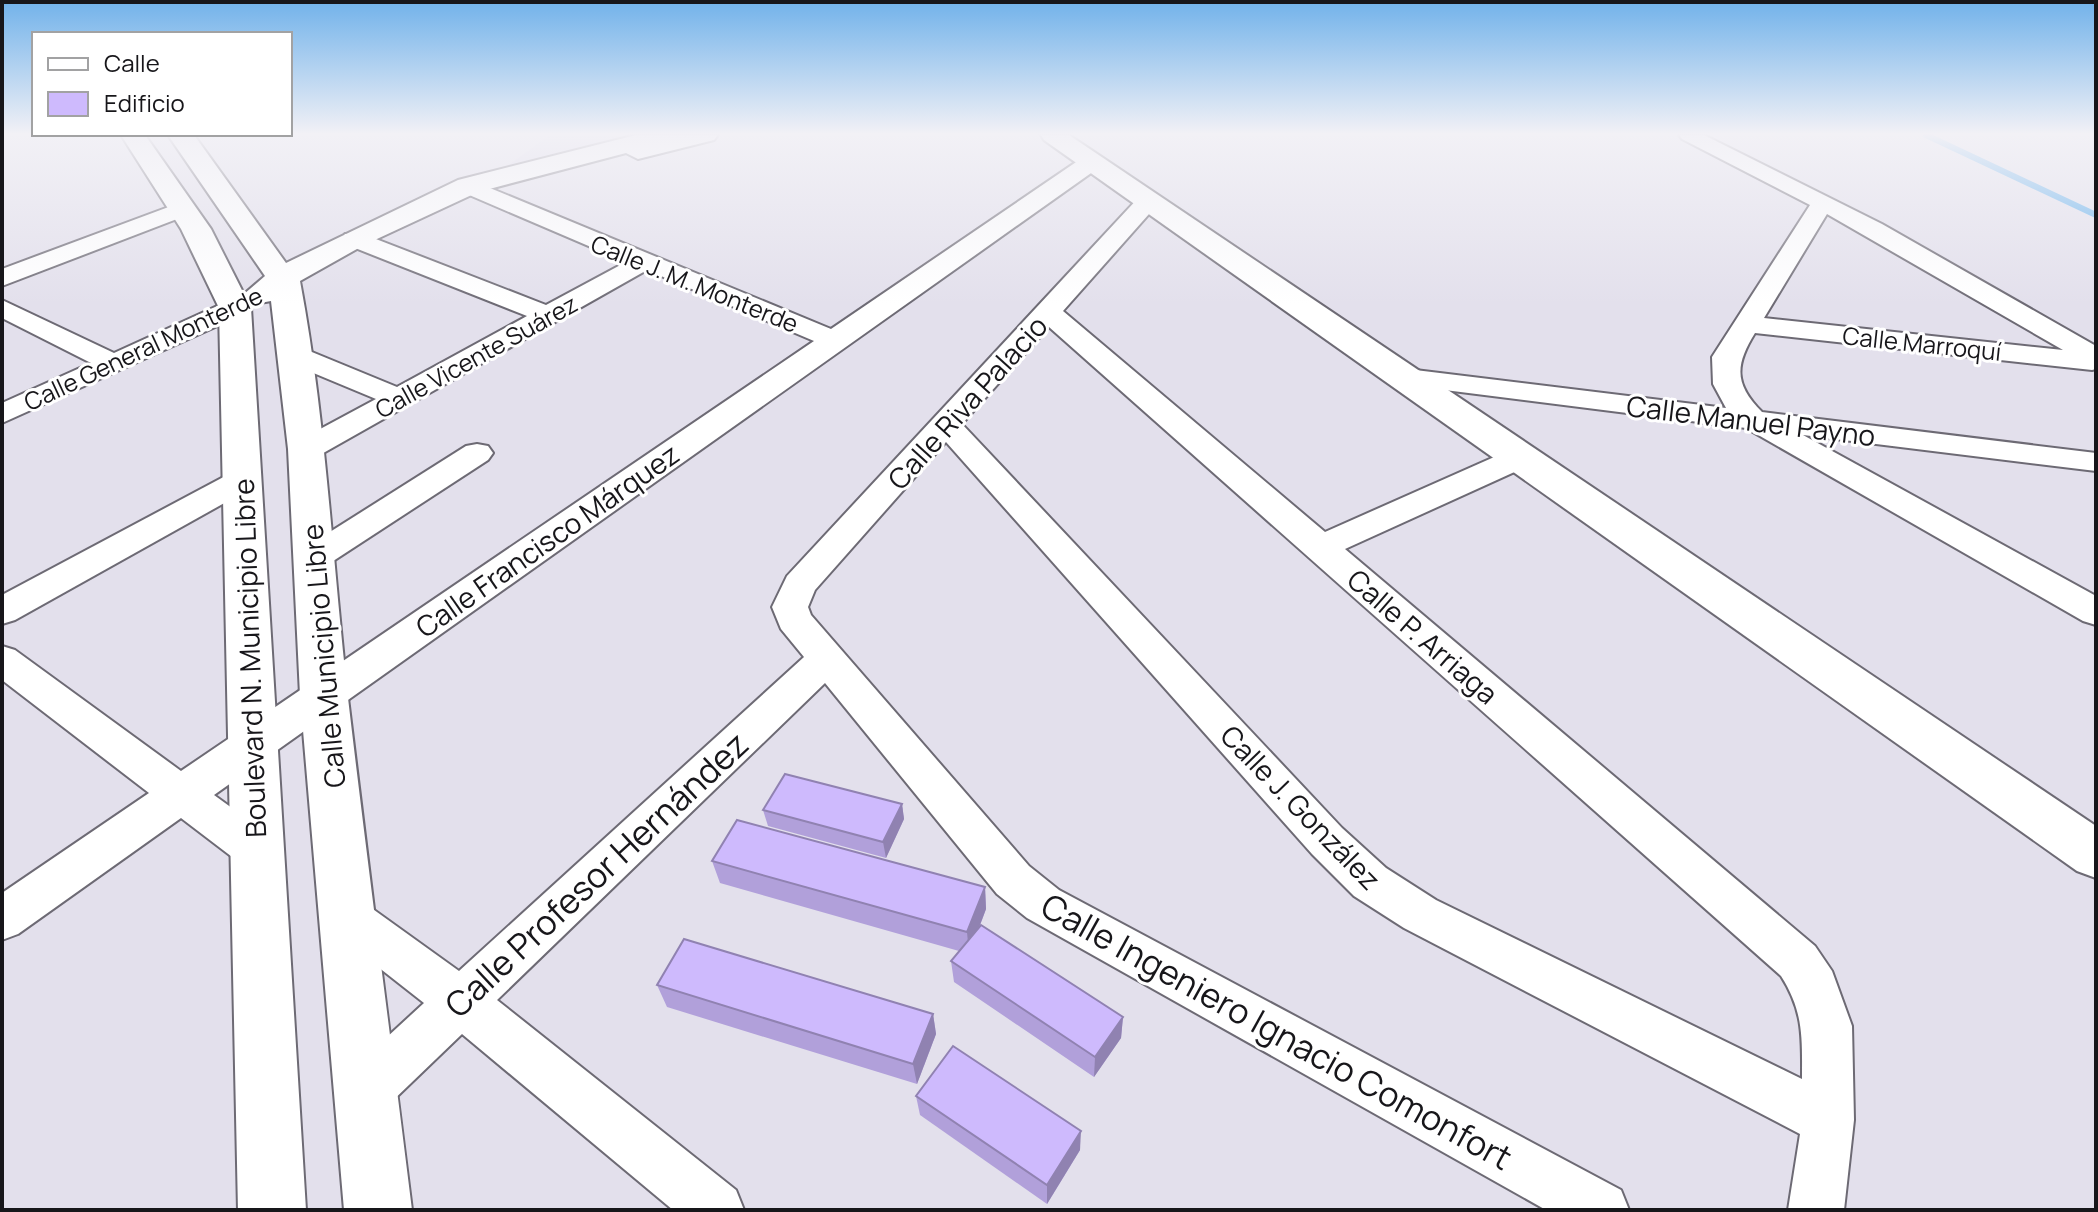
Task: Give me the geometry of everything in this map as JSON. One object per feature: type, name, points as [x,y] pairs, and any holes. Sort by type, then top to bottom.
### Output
[{"type":"main road","name":"Boulevard N. Municipio Libre","points":[[177,192],[182,209],[196,229],[235,308],[256,850],[262,1201]]},
{"type":"main road","name":"Calle Municipio Libre","points":[[205,192],[284,281],[297,356],[307,449],[324,695],[378,1210]]},
{"type":"main road","name":"Calle General Monterde","points":[[235,308],[361,242],[471,192]]},
{"type":"main road","points":[[1137,192],[2096,855]]},
{"type":"street","name":"Calle J. M. Monterde","points":[[478,192],[834,340]]},
{"type":"street","name":"Calle Francisco Márquez","points":[[2,919],[1049,192]]},
{"type":"street","points":[[1798,192],[1874,229],[2096,360]]},
{"type":"street","name":"Calle Riva Palacio","points":[[790,607],[799,585],[1149,200]]},
{"type":"street","points":[[1822,204],[1726,357],[1725,380],[1731,397],[1753,420],[2096,612]]},
{"type":"street","points":[[2,278],[182,209]]},
{"type":"street","points":[[361,242],[547,315]]},
{"type":"street","name":"Calle Vicente Suárez","points":[[307,449],[644,262]]},
{"type":"street","points":[[2,308],[113,363]]},
{"type":"street","name":"Calle General Monterde","points":[[2,414],[235,308]]},
{"type":"street","name":"Calle P. Arriaga","points":[[1048,312],[1798,961],[1815,987],[1827,1026],[1828,1120],[1816,1210]]},
{"type":"street","name":"Calle Marroquí","points":[[1748,324],[2096,360]]},
{"type":"street","points":[[297,356],[399,398]]},
{"type":"street","name":"Calle Manuel Payno","points":[[1407,378],[2096,462]]},
{"type":"street","name":"Calle J. González","points":[[946,424],[1327,841],[1370,882],[1420,914],[1828,1120]]},
{"type":"street","points":[[315,557],[477,453]]},
{"type":"street","points":[[1321,547],[1521,457]]},
{"type":"street","points":[[2,611],[242,480]]},
{"type":"street","name":"Calle Ingeniero Ignacio Comonfort","points":[[790,607],[794,620],[1013,880],[1043,904],[1601,1210]]},
{"type":"street","name":"Calle Profesor Hernández","points":[[366,1091],[827,658]]},
{"type":"street","points":[[2,660],[256,850]]},
{"type":"street","points":[[347,916],[460,1001],[716,1210]]},
{"type":"building","points":[[785,774],[902,804],[883,842],[763,810]]},
{"type":"building","points":[[737,820],[985,887],[967,932],[712,861]]},
{"type":"building","points":[[981,925],[1123,1017],[1095,1057],[951,961]]},
{"type":"building","points":[[684,939],[933,1014],[913,1064],[657,985]]},
{"type":"building","points":[[953,1046],[1081,1131],[1047,1185],[916,1096]]},
{"type":"waterway","points":[[2046,192],[2096,215]]}]
